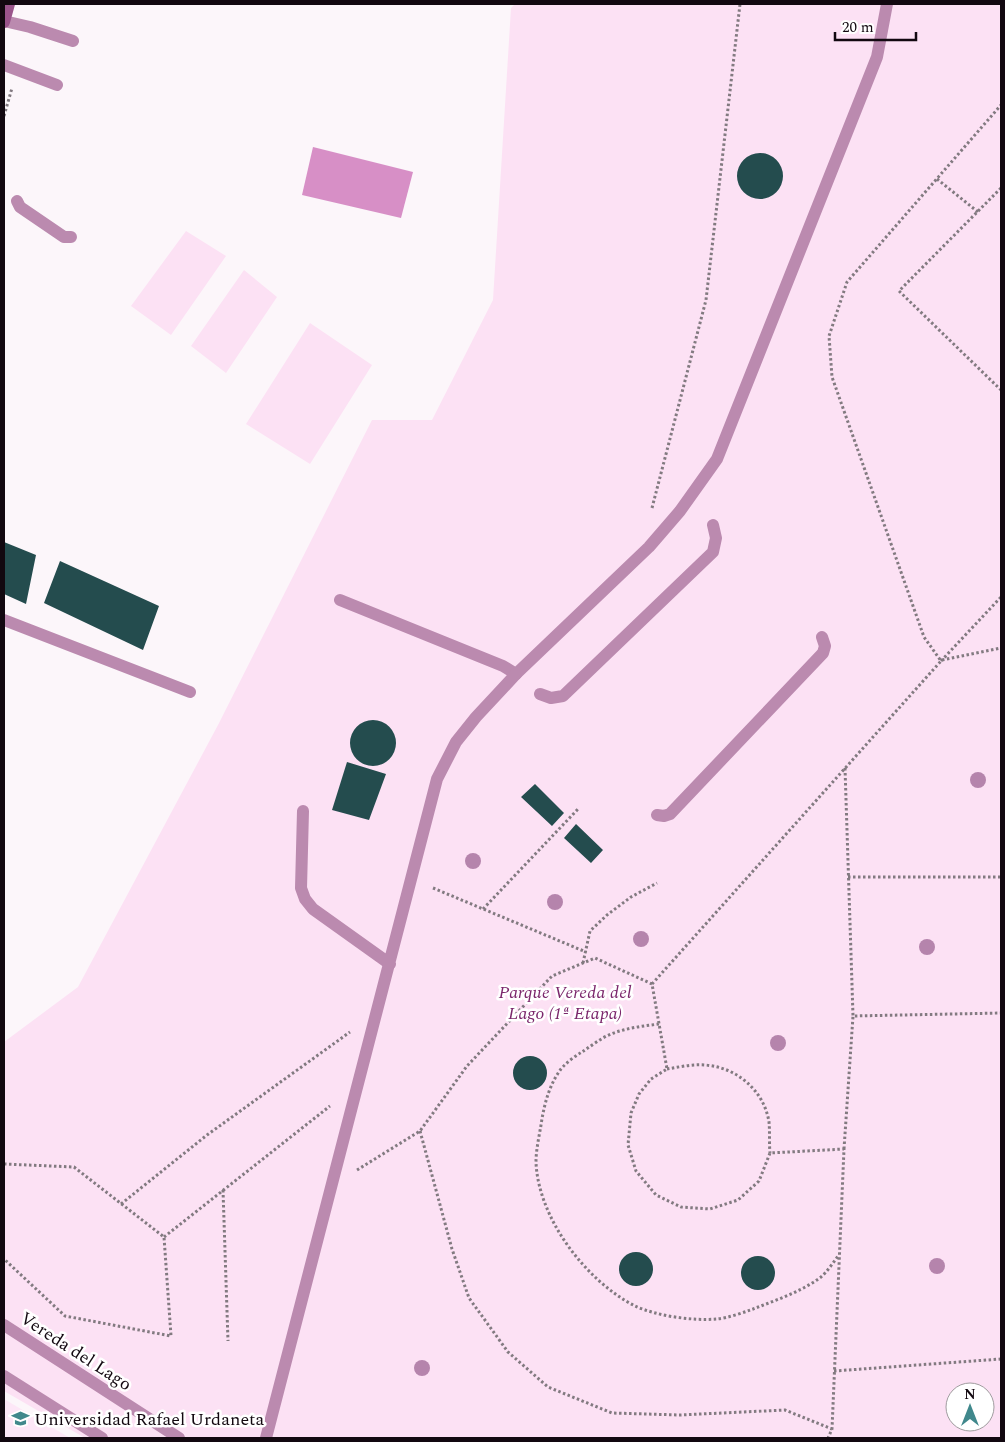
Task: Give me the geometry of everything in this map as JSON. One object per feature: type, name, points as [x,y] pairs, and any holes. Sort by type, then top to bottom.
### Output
[{"type":"main road","points":[[4,22],[9,4]]},
{"type":"street","points":[[266,1438],[437,779],[456,742],[476,717],[516,674],[649,548],[680,511],[717,459],[877,57],[887,4]]},
{"type":"street","points":[[4,22],[30,27],[73,41]]},
{"type":"street","points":[[4,65],[57,85]]},
{"type":"street","points":[[17,201],[20,207],[64,237],[71,237]]},
{"type":"street","points":[[540,694],[551,698],[563,696],[713,552],[716,538],[713,526]]},
{"type":"street","points":[[340,600],[503,666],[516,674]]},
{"type":"street","points":[[4,620],[190,692]]},
{"type":"street","points":[[657,815],[664,816],[670,814],[823,653],[825,646],[822,637]]},
{"type":"street","points":[[303,810],[301,888],[305,898],[313,909],[390,964]]},
{"type":"street","name":"Vereda del Lago","points":[[4,1325],[179,1438]]},
{"type":"street","points":[[4,1376],[102,1438]]},
{"type":"path","points":[[652,508],[706,300],[740,4]]},
{"type":"path","points":[[941,661],[924,637],[832,377],[829,336],[847,282],[1001,105]]},
{"type":"path","points":[[937,179],[978,212]]},
{"type":"path","points":[[1001,188],[899,291],[1001,390]]},
{"type":"path","points":[[652,984],[941,661],[1001,597]]},
{"type":"path","points":[[941,661],[1001,648]]},
{"type":"path","points":[[828,1438],[832,1429],[844,1148],[852,1016],[845,768]]},
{"type":"path","points":[[483,909],[580,808]]},
{"type":"path","points":[[848,877],[1001,877]]},
{"type":"path","points":[[584,963],[590,931],[631,897],[657,883]]},
{"type":"path","points":[[433,888],[586,952]]},
{"type":"path","points":[[356,1170],[420,1131],[467,1066],[552,976],[596,958],[652,984]]},
{"type":"path","points":[[652,984],[666,1069]]},
{"type":"path","points":[[852,1016],[1001,1013]]},
{"type":"path","points":[[658,1024],[639,1026],[610,1034],[572,1058],[562,1068],[550,1089],[538,1139],[536,1162],[541,1192],[549,1214],[571,1249],[610,1290],[636,1306],[663,1315],[717,1319],[748,1311],[794,1293],[822,1276],[839,1255]]},
{"type":"path","points":[[121,1204],[207,1135],[354,1029]]},
{"type":"path","points":[[690,1065],[719,1067],[734,1072],[756,1091],[769,1122],[770,1153],[759,1181],[738,1200],[710,1209],[681,1207],[656,1195],[636,1171],[628,1144],[631,1113],[639,1094],[651,1079],[666,1069],[690,1065]]},
{"type":"path","points":[[164,1237],[335,1102]]},
{"type":"path","points":[[420,1131],[452,1249],[469,1298],[508,1352],[548,1387],[612,1413],[680,1415],[785,1410],[832,1429]]},
{"type":"path","points":[[770,1153],[844,1148]]},
{"type":"path","points":[[4,1164],[74,1167],[164,1237],[171,1336],[65,1316],[4,1259]]},
{"type":"path","points":[[223,1190],[228,1341]]},
{"type":"path","points":[[834,1371],[1001,1359]]},
{"type":"shaded area","points":[[313,147],[413,172],[401,218],[302,195]]},
{"type":"shaded area","name":"Universidad Rafael Urdaneta","points":[[4,1399],[70,1438],[4,1438]]},
{"type":"green space","name":"Parque Vereda del Lago (1ª Etapa)","points":[[515,4],[1001,4],[1001,1438],[85,1438],[4,1391],[4,1042],[78,987],[218,725],[372,420],[432,420],[493,300],[511,8]]},
{"type":"green space","points":[[186,231],[226,256],[171,335],[131,306]]},
{"type":"green space","points":[[244,270],[277,297],[226,373],[191,346]]},
{"type":"green space","points":[[310,323],[372,365],[310,464],[246,424]]},
{"type":"building","points":[[755,153],[765,153],[779,163],[783,176],[779,189],[773,195],[765,199],[755,199],[741,189],[737,181],[737,171],[747,157]]},
{"type":"building","points":[[4,542],[36,555],[26,604],[4,594]]},
{"type":"building","points":[[60,561],[159,606],[143,650],[44,603]]},
{"type":"building","points":[[369,720],[377,720],[386,724],[392,730],[396,743],[392,756],[386,762],[377,766],[369,766],[360,762],[354,756],[350,747],[350,739],[354,730],[360,724]]},
{"type":"building","points":[[347,762],[386,774],[369,820],[332,810]]},
{"type":"building","points":[[535,784],[564,813],[552,826],[521,797]]},
{"type":"building","points":[[576,824],[603,850],[591,863],[564,838]]},
{"type":"building","points":[[530,1056],[542,1061],[547,1073],[542,1085],[530,1090],[518,1085],[513,1073],[518,1061]]},
{"type":"building","points":[[636,1252],[643,1253],[648,1257],[652,1262],[652,1276],[648,1281],[643,1285],[636,1286],[629,1285],[624,1281],[620,1276],[619,1269],[620,1262],[624,1257],[629,1253]]},
{"type":"building","points":[[758,1256],[765,1257],[770,1261],[774,1266],[774,1280],[770,1285],[765,1289],[758,1290],[751,1289],[746,1285],[742,1280],[741,1273],[742,1266],[746,1261],[751,1257]]},
{"type":"place","name":"Universidad Rafael Urdaneta","points":[[20,1419]]}]
